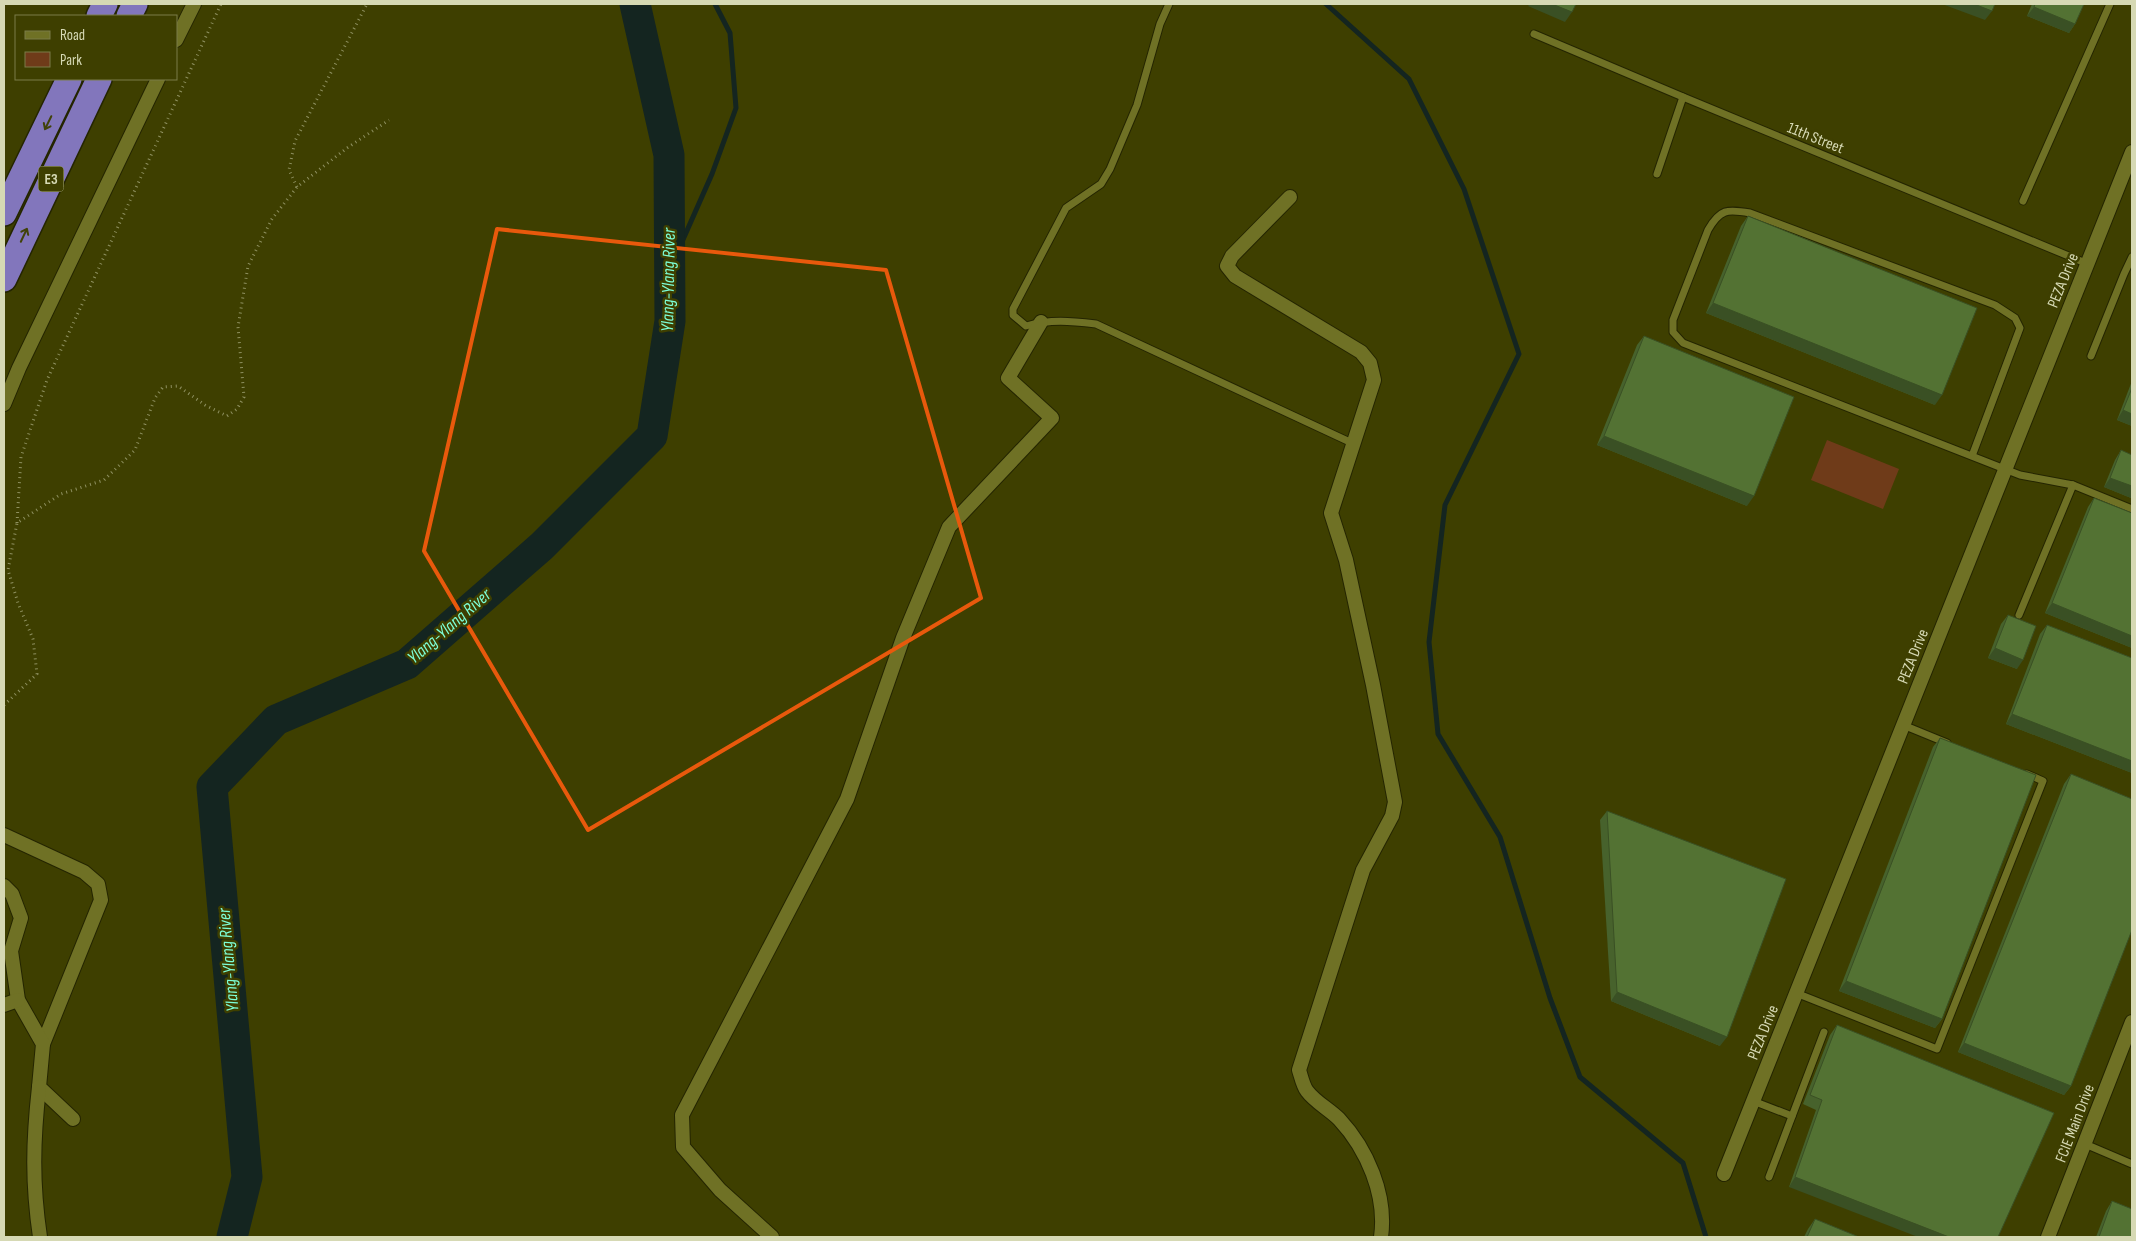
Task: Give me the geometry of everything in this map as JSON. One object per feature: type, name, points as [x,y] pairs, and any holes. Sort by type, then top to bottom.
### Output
[{"type":"highway","name":"E3","points":[[4,213],[69,80]]},
{"type":"highway","name":"E3","points":[[4,279],[99,80]]},
{"type":"street","points":[[178,36],[194,4]]},
{"type":"street","points":[[4,404],[23,359],[158,80]]},
{"type":"street","name":"PEZA Drive","points":[[1724,1174],[2132,152]]},
{"type":"street","points":[[1290,197],[1232,256],[1227,266],[1235,276],[1361,352],[1370,363],[1374,380],[1352,442],[1331,513],[1346,560],[1373,685],[1395,802],[1392,816],[1363,870],[1299,1070],[1306,1090],[1339,1119],[1364,1150],[1377,1188],[1383,1226],[1381,1237]]},
{"type":"street","points":[[772,1237],[720,1190],[683,1148],[682,1115],[847,799],[902,638],[949,527],[1052,418],[1008,378],[1041,322]]},
{"type":"street","points":[[4,835],[84,872],[98,884],[101,900],[43,1044],[33,1143],[34,1198],[40,1237]]},
{"type":"street","points":[[4,886],[12,894],[21,918],[11,952],[18,1000],[43,1044]]},
{"type":"street","points":[[4,1005],[18,1000]]},
{"type":"street","name":"FCIE Main Drive","points":[[2048,1237],[2132,1022]]},
{"type":"street","points":[[39,1087],[73,1119]]},
{"type":"lane","points":[[1169,4],[1160,24],[1137,105],[1110,169],[1101,184],[1066,208],[1013,309],[1013,315],[1026,326],[1041,322],[1064,320],[1096,324],[1352,442]]},
{"type":"lane","points":[[2023,201],[2110,4]]},
{"type":"lane","name":"11th Street","points":[[1534,34],[1683,98],[2088,264]]},
{"type":"lane","points":[[1657,174],[1683,98]]},
{"type":"lane","points":[[1972,456],[2020,328],[2014,318],[1995,305],[1750,214],[1731,209],[1716,216],[1708,230],[1673,320],[1673,332],[1683,343],[1972,456],[2006,469],[2020,474],[2073,485],[2132,509]]},
{"type":"lane","points":[[2091,356],[2132,257]]},
{"type":"lane","points":[[2020,615],[2073,485]]},
{"type":"lane","points":[[1903,725],[1955,746]]},
{"type":"lane","points":[[1796,993],[1937,1050],[2043,781],[2017,770]]},
{"type":"lane","points":[[1768,1177],[1824,1032]]},
{"type":"lane","points":[[1753,1101],[1792,1116]]},
{"type":"lane","points":[[2085,1144],[2132,1164]]},
{"type":"path","points":[[4,705],[37,674],[33,639],[18,603],[8,570],[17,523],[21,457],[47,380],[221,4]]},
{"type":"path","points":[[297,187],[288,170],[295,141],[366,4]]},
{"type":"path","points":[[17,523],[61,494],[104,480],[135,450],[155,398],[164,387],[178,386],[205,405],[227,416],[237,408],[244,397],[238,327],[248,266],[272,219],[297,187],[347,148],[390,120]]},
{"type":"highlighted area","points":[[497,229],[886,270],[981,598],[588,830],[424,551]]},
{"type":"green space","points":[[1827,440],[1899,469],[1883,509],[1811,480]]},
{"type":"building","points":[[1552,4],[1576,4],[1572,12]]},
{"type":"building","points":[[1974,4],[1995,4],[1992,11]]},
{"type":"building","points":[[2035,4],[2084,4],[2075,24],[2034,7]]},
{"type":"building","points":[[1748,216],[1977,308],[1942,395],[1713,303]]},
{"type":"building","points":[[1644,336],[1794,397],[1754,496],[1604,436]]},
{"type":"building","points":[[2132,388],[2132,414],[2123,410]]},
{"type":"building","points":[[2121,450],[2132,455],[2132,486],[2110,478]]},
{"type":"building","points":[[2094,498],[2132,513],[2132,636],[2052,603]]},
{"type":"building","points":[[2008,615],[2036,626],[2023,660],[1995,648]]},
{"type":"building","points":[[2047,625],[2132,658],[2132,761],[2012,714]]},
{"type":"building","points":[[1940,738],[2036,775],[1942,1019],[1846,981]]},
{"type":"building","points":[[2071,774],[2132,799],[2132,930],[2071,1086],[1964,1043]]},
{"type":"building","points":[[1607,811],[1786,879],[1727,1037],[1617,992]]},
{"type":"building","points":[[1837,1025],[2054,1113],[1998,1237],[1949,1237],[1795,1177],[1822,1100],[1810,1095]]},
{"type":"building","points":[[2112,1201],[2132,1209],[2132,1237],[2099,1237]]},
{"type":"building","points":[[1815,1219],[1859,1237],[1807,1237]]},
{"type":"waterway","name":"Ylang-Ylang River","points":[[232,1237],[247,1177],[212,787],[276,720],[407,664],[542,546],[652,436],[670,321],[669,155],[635,4]]},
{"type":"waterway","points":[[670,269],[712,174],[736,108],[730,33],[715,4]]},
{"type":"waterway","points":[[1326,4],[1409,79],[1464,189],[1519,354],[1445,505],[1429,642],[1438,734],[1500,837],[1550,998],[1580,1077],[1683,1163],[1706,1237]]}]
